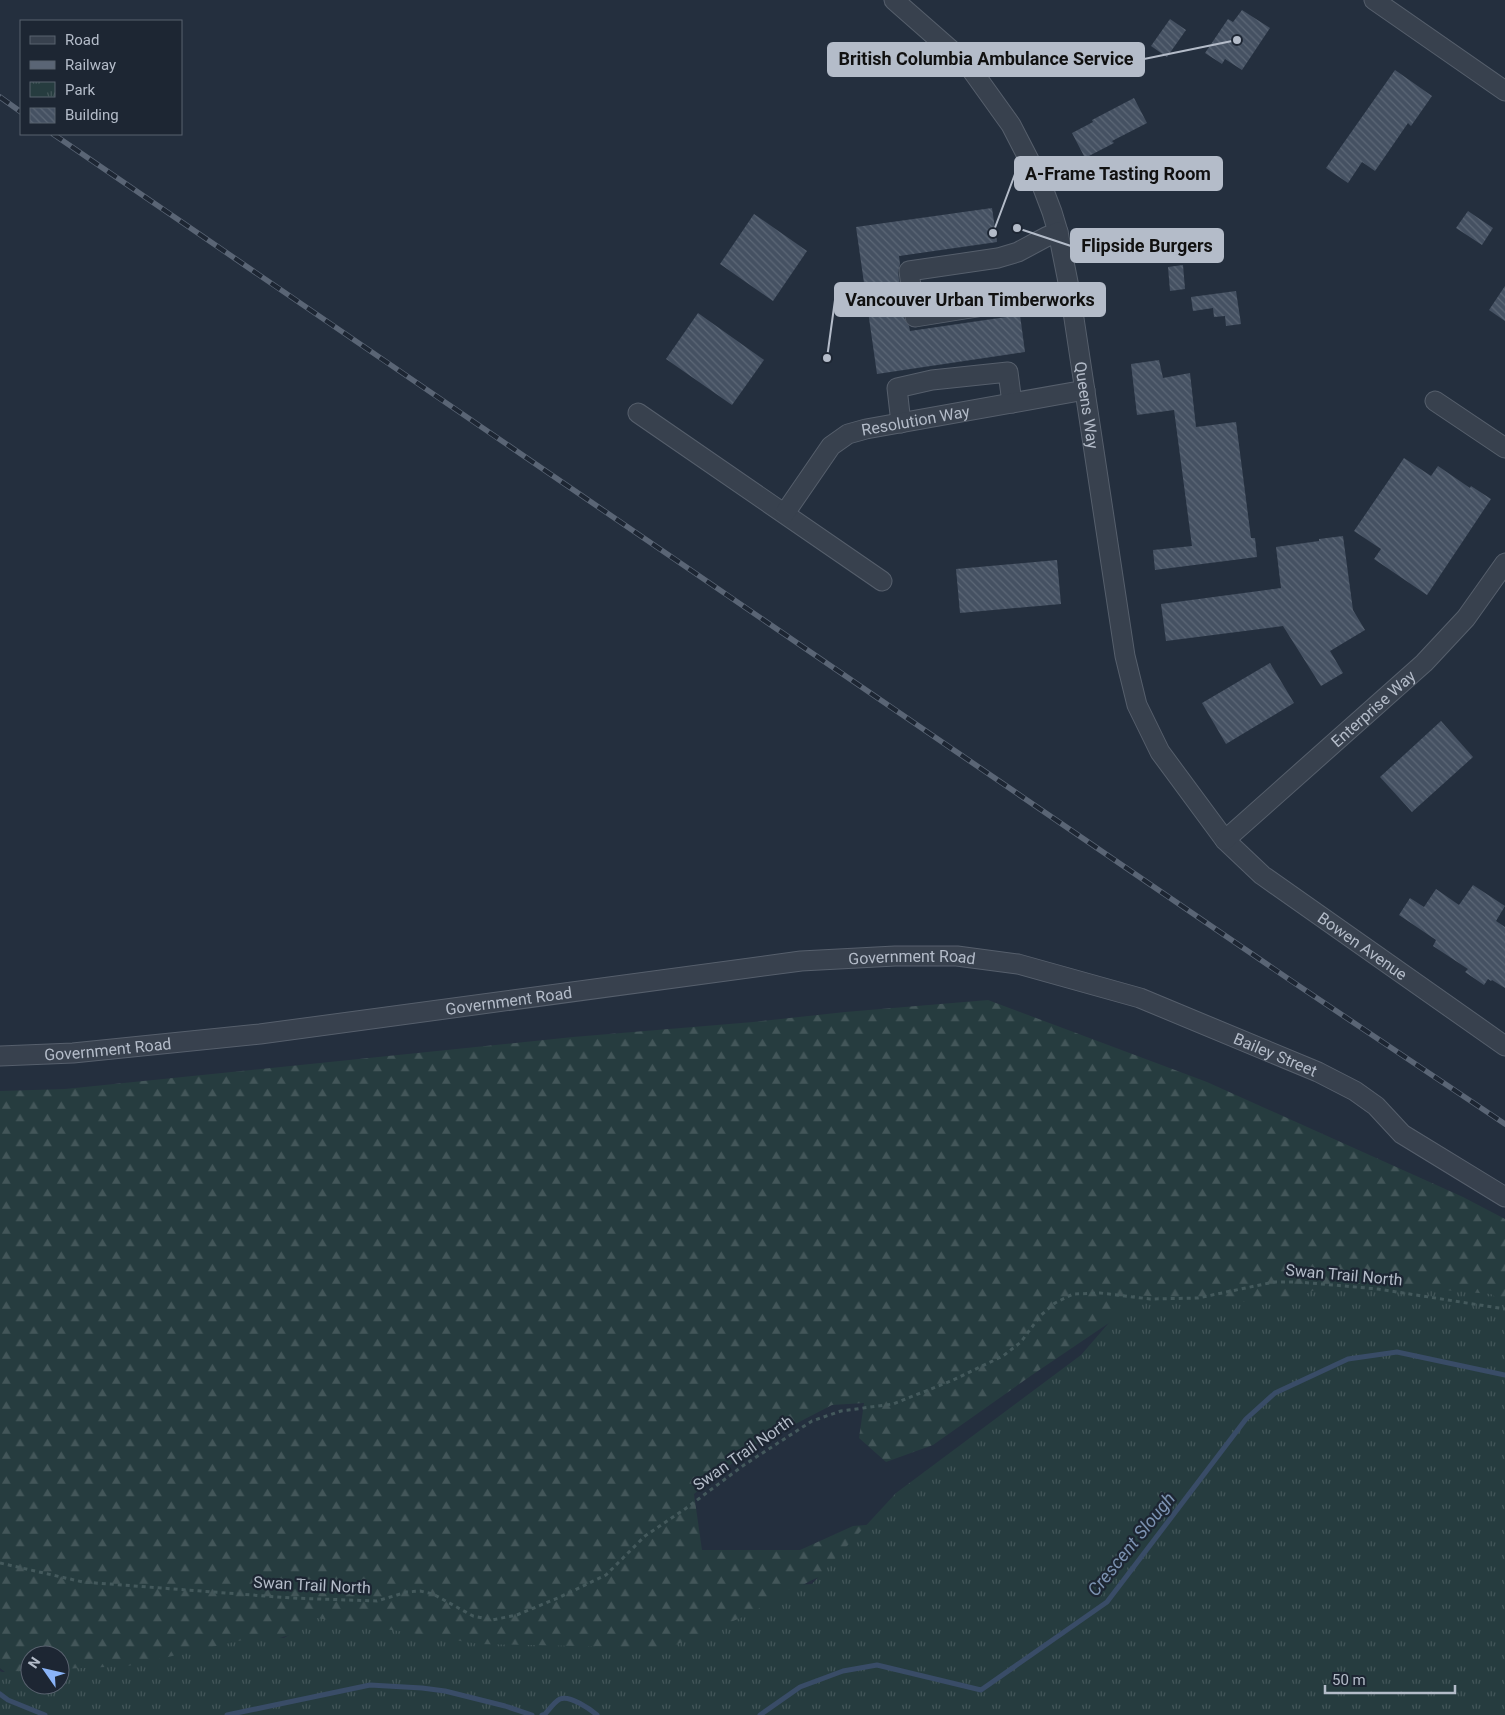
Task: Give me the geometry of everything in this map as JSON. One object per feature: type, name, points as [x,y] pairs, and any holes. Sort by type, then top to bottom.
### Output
[{"type":"street","name":"Queens Way","points":[[894,0],[968,65],[1011,125],[1041,183],[1058,232],[1070,292],[1125,656],[1137,705],[1160,752],[1225,840]]},
{"type":"street","points":[[1374,0],[1505,90]]},
{"type":"street","points":[[1058,232],[1046,236],[1018,252],[998,258],[909,271],[915,317],[1070,292]]},
{"type":"street","points":[[900,422],[897,388],[932,380],[1008,372],[1012,403]]},
{"type":"street","name":"Resolution Way","points":[[784,514],[831,446],[848,434],[900,422],[1085,390]]},
{"type":"street","points":[[1435,401],[1505,448]]},
{"type":"street","points":[[638,413],[882,581]]},
{"type":"street","name":"Enterprise Way","points":[[1225,840],[1424,663],[1466,618],[1505,563]]},
{"type":"street","name":"Bowen Avenue","points":[[1225,840],[1262,875],[1505,1046]]},
{"type":"street","name":"Government Road","points":[[0,1056],[73,1053],[260,1034],[801,961],[895,956],[956,956],[1018,964]]},
{"type":"street","name":"Bailey Street","points":[[1018,964],[1140,998],[1318,1072],[1376,1106],[1402,1134],[1505,1198]]},
{"type":"path","name":"Swan Trail North","points":[[0,1563],[83,1582],[291,1598],[377,1601],[407,1592],[420,1591],[433,1594],[473,1616],[492,1620],[517,1615],[606,1575],[645,1536],[744,1465],[812,1421],[841,1411],[893,1404],[951,1381],[1003,1356],[1020,1342],[1040,1316],[1055,1303],[1073,1294],[1100,1292],[1150,1299],[1198,1298],[1274,1282],[1299,1282],[1378,1289],[1505,1309]]},
{"type":"green space","points":[[988,1000],[1207,1082],[1463,1197],[1505,1219],[1505,1333],[1137,1304],[933,1445],[886,1462],[859,1438],[864,1403],[832,1405],[755,1445],[694,1494],[702,1550],[800,1550],[853,1526],[904,1522],[896,1542],[810,1581],[717,1633],[671,1652],[496,1654],[312,1629],[191,1662],[70,1676],[70,1645],[20,1645],[20,1679],[14,1679],[0,1668],[0,1091],[65,1089],[573,1037],[753,1022]]},
{"type":"green space","points":[[1336,1281],[1491,1294],[1505,1304],[1505,1715],[0,1715],[0,1671],[20,1671],[20,1695],[70,1695],[70,1669],[128,1666],[265,1635],[284,1638],[317,1618],[479,1644],[668,1648],[750,1614],[796,1585],[812,1584],[896,1493],[1081,1355],[1133,1295],[1244,1302],[1298,1297]]},
{"type":"building","points":[[1242,10],[1270,28],[1242,70],[1225,59],[1222,64],[1205,53],[1228,19],[1233,22]]},
{"type":"building","points":[[1170,19],[1186,30],[1167,57],[1151,46]]},
{"type":"building","points":[[1395,70],[1432,96],[1411,126],[1408,123],[1375,171],[1362,162],[1348,183],[1326,168]]},
{"type":"building","points":[[1134,98],[1147,123],[1112,141],[1114,143],[1085,158],[1072,133]]},
{"type":"building","points":[[992,208],[997,242],[899,256],[898,272],[904,318],[910,331],[1020,315],[1025,352],[877,374],[856,227]]},
{"type":"building","points":[[1468,211],[1493,228],[1482,245],[1456,228]]},
{"type":"building","points":[[754,214],[807,251],[773,301],[720,264]]},
{"type":"building","points":[[1183,265],[1185,289],[1170,291],[1168,267]]},
{"type":"building","points":[[1505,286],[1505,321],[1489,310]]},
{"type":"building","points":[[1236,291],[1241,324],[1226,326],[1225,316],[1214,317],[1213,308],[1193,311],[1191,297]]},
{"type":"building","points":[[698,313],[764,360],[732,405],[666,359]]},
{"type":"building","points":[[1159,360],[1163,378],[1190,373],[1196,427],[1236,422],[1251,538],[1255,538],[1257,557],[1155,570],[1153,550],[1192,546],[1174,410],[1137,415],[1131,364]]},
{"type":"building","points":[[1404,458],[1431,476],[1438,466],[1470,488],[1471,486],[1491,499],[1427,595],[1374,559],[1381,549],[1354,531]]},
{"type":"building","points":[[1343,536],[1353,610],[1365,630],[1330,651],[1343,673],[1321,686],[1283,626],[1166,641],[1161,604],[1281,588],[1276,547]]},
{"type":"building","points":[[1057,560],[1061,604],[960,613],[956,569]]},
{"type":"building","points":[[1270,663],[1294,703],[1226,744],[1202,703]]},
{"type":"building","points":[[1441,721],[1473,757],[1412,812],[1380,777]]},
{"type":"building","points":[[1473,885],[1505,906],[1496,921],[1505,927],[1505,988],[1488,979],[1484,985],[1465,972],[1468,969],[1433,946],[1436,940],[1399,915],[1410,898],[1424,907],[1436,889],[1459,905]]},
{"type":"waterway","name":"Crescent Slough","points":[[760,1715],[800,1687],[843,1671],[877,1665],[981,1690],[1107,1602],[1246,1419],[1275,1393],[1348,1359],[1397,1352],[1505,1375]]},
{"type":"waterway","points":[[227,1715],[370,1685],[445,1691],[532,1715]]},
{"type":"waterway","points":[[0,1694],[8,1700],[45,1715]]},
{"type":"waterway","points":[[542,1715],[558,1700],[564,1698],[580,1703],[597,1715]]},
{"type":"railway","points":[[0,97],[20,111]]},
{"type":"railway","points":[[54,135],[1293,982],[1505,1124]]},
{"type":"place","name":"British Columbia Ambulance Service","points":[[1237,40]]},
{"type":"place","name":"Flipside Burgers","points":[[1017,228]]},
{"type":"place","name":"A-Frame Tasting Room","points":[[993,233]]},
{"type":"place","name":"Vancouver Urban Timberworks","points":[[827,358]]}]
